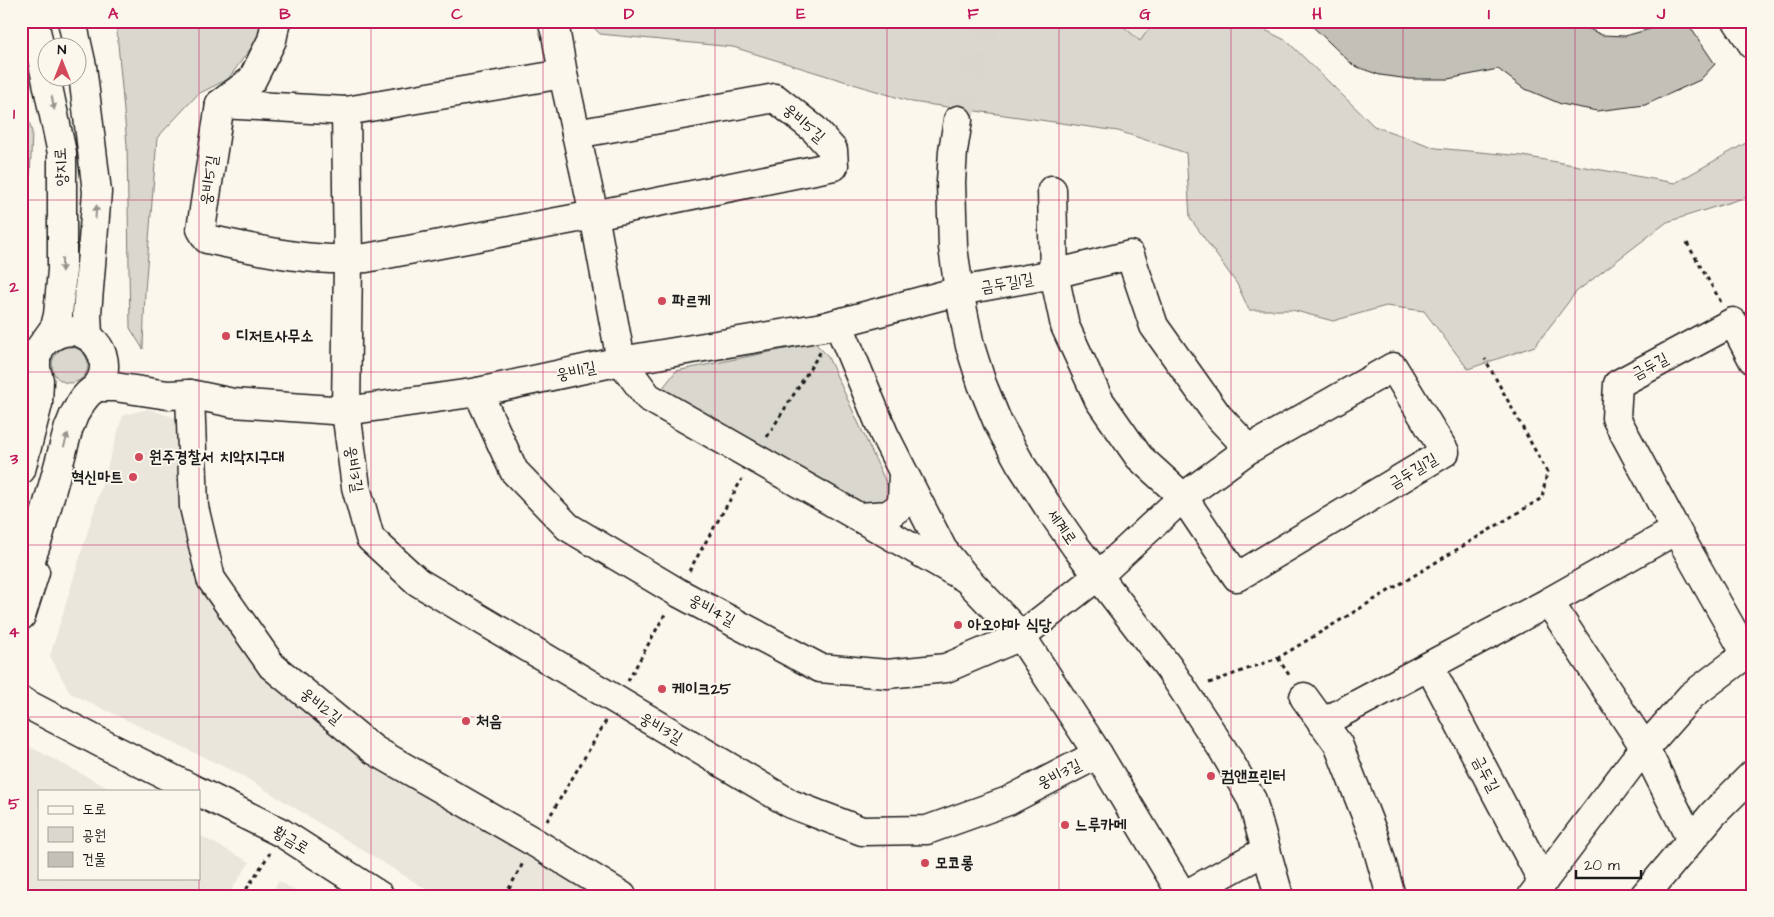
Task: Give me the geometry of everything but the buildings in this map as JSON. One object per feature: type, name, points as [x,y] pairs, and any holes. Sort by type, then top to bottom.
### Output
[{"type":"street","name":"양지로","points":[[34,21],[62,153],[62,270],[58,315],[55,327],[40,348],[36,358],[38,392]]},
{"type":"street","name":"양지로","points":[[72,21],[82,66],[97,192],[88,324]]},
{"type":"street","points":[[220,104],[252,80],[272,40],[276,21]]},
{"type":"street","points":[[552,21],[594,215],[621,361],[648,397],[967,580]]},
{"type":"street","points":[[1737,21],[1752,44]]},
{"type":"street","points":[[220,104],[346,111],[563,74]]},
{"type":"street","name":"웅비5길","points":[[220,104],[201,229],[207,239],[286,255],[348,260],[366,258],[594,215],[834,166],[833,150],[814,129],[774,98],[576,134]]},
{"type":"street","points":[[346,111],[348,260],[346,411]]},
{"type":"street","name":"세계로","points":[[958,120],[951,182],[953,247],[959,292],[970,346],[982,384],[998,423],[1047,506],[1169,668],[1252,800],[1279,896]]},
{"type":"street","points":[[1052,190],[1054,274]]},
{"type":"street","name":"금두길1길","points":[[959,292],[1054,274],[1130,255],[1154,326],[1218,416],[1249,449]]},
{"type":"street","name":"금두길1길","points":[[1054,274],[1065,326],[1099,400],[1139,457],[1183,497],[1237,577],[1445,452],[1392,367],[1249,449],[1183,497],[1098,576]]},
{"type":"street","name":"웅비1길","points":[[38,392],[45,389],[65,399],[77,399],[91,390],[115,386],[168,395],[190,394],[233,403],[346,411],[478,392],[621,361],[823,327],[959,292]]},
{"type":"street","points":[[1733,322],[1753,360]]},
{"type":"street","name":"금두길","points":[[1429,666],[1538,889],[1633,762],[1691,696],[1750,651],[1676,530],[1616,418],[1618,384],[1733,322]]},
{"type":"street","points":[[838,323],[884,434],[943,550],[967,580],[1021,636],[1098,754],[1183,896],[1265,851]]},
{"type":"street","points":[[21,588],[39,536],[54,479],[91,390],[100,349],[88,324],[78,331],[56,334],[47,340]]},
{"type":"street","points":[[21,470],[38,392]]},
{"type":"street","name":"웅비4길","points":[[478,392],[514,471],[568,527],[677,592],[820,668],[887,674],[946,668],[1021,636],[1098,576]]},
{"type":"street","name":"웅비2길","points":[[190,394],[194,506],[211,580],[272,666],[374,750],[534,842],[622,896]]},
{"type":"street","name":"웅비3길","points":[[346,411],[356,487],[370,538],[418,582],[791,804],[862,832],[927,830],[1008,801],[1098,754]]},
{"type":"street","points":[[859,517],[888,515],[902,505],[902,470]]},
{"type":"street","points":[[21,616],[50,525],[54,479]]},
{"type":"street","points":[[1322,723],[1549,602],[1676,530]]},
{"type":"street","points":[[1549,602],[1645,748],[1691,840]]},
{"type":"street","points":[[1304,697],[1338,744],[1374,836],[1391,896]]},
{"type":"street","name":"황금로","points":[[21,700],[107,746],[196,790]]},
{"type":"street","points":[[1644,896],[1713,814],[1753,774]]},
{"type":"street","name":"황금로","points":[[200,792],[282,833],[380,896]]},
{"type":"path","points":[[1687,243],[1733,322]]},
{"type":"path","points":[[1185,692],[1278,658],[1542,498],[1548,472],[1485,359]]},
{"type":"path","points":[[242,896],[282,833]]},
{"type":"path","points":[[505,896],[534,842]]},
{"type":"shaded area","points":[[1119,21],[1155,21],[1140,42]]},
{"type":"shaded area","points":[[149,409],[176,418],[180,480],[194,551],[236,642],[319,720],[444,805],[593,896],[437,896],[243,776],[70,693],[50,656],[123,415]]},
{"type":"shaded area","points":[[21,742],[112,790],[38,790],[38,880],[200,880],[200,836],[250,862],[227,896],[21,896]]},
{"type":"shaded area","points":[[279,881],[303,896],[269,896]]},
{"type":"green space","points":[[116,21],[264,21],[259,37],[228,79],[198,94],[157,138],[145,291],[143,349],[130,328],[127,145]]},
{"type":"green space","points":[[587,21],[985,21],[1011,25],[1014,21],[1090,21],[1123,26],[1140,41],[1155,21],[1247,21],[1287,41],[1374,126],[1436,148],[1523,156],[1675,183],[1753,139],[1753,195],[1667,222],[1576,292],[1535,346],[1468,369],[1424,311],[1386,306],[1333,321],[1292,310],[1249,310],[1237,284],[1190,218],[1186,153],[1118,131],[912,102],[733,47],[600,34]]},
{"type":"green space","points":[[21,92],[32,132],[24,314],[21,327]]},
{"type":"green space","points":[[815,343],[827,355],[889,489],[889,499],[872,509],[853,505],[662,389],[676,371]]},
{"type":"green space","points":[[70,347],[83,352],[88,365],[83,378],[70,383],[57,378],[52,365],[57,352]]},
{"type":"tunnel","points":[[958,120],[987,21]]},
{"type":"place","name":"파르케","points":[[662,301]]},
{"type":"place","name":"디저트사무소","points":[[226,336]]},
{"type":"place","name":"원주경찰서 치악지구대","points":[[139,457]]},
{"type":"place","name":"혁신마트","points":[[133,477]]},
{"type":"place","name":"아오야마 식당","points":[[958,625]]},
{"type":"place","name":"케이크25","points":[[662,689]]},
{"type":"place","name":"처음","points":[[466,721]]},
{"type":"place","name":"컴앤프린터","points":[[1211,776]]},
{"type":"place","name":"느루카메","points":[[1065,825]]},
{"type":"place","name":"모코롱","points":[[925,863]]}]
